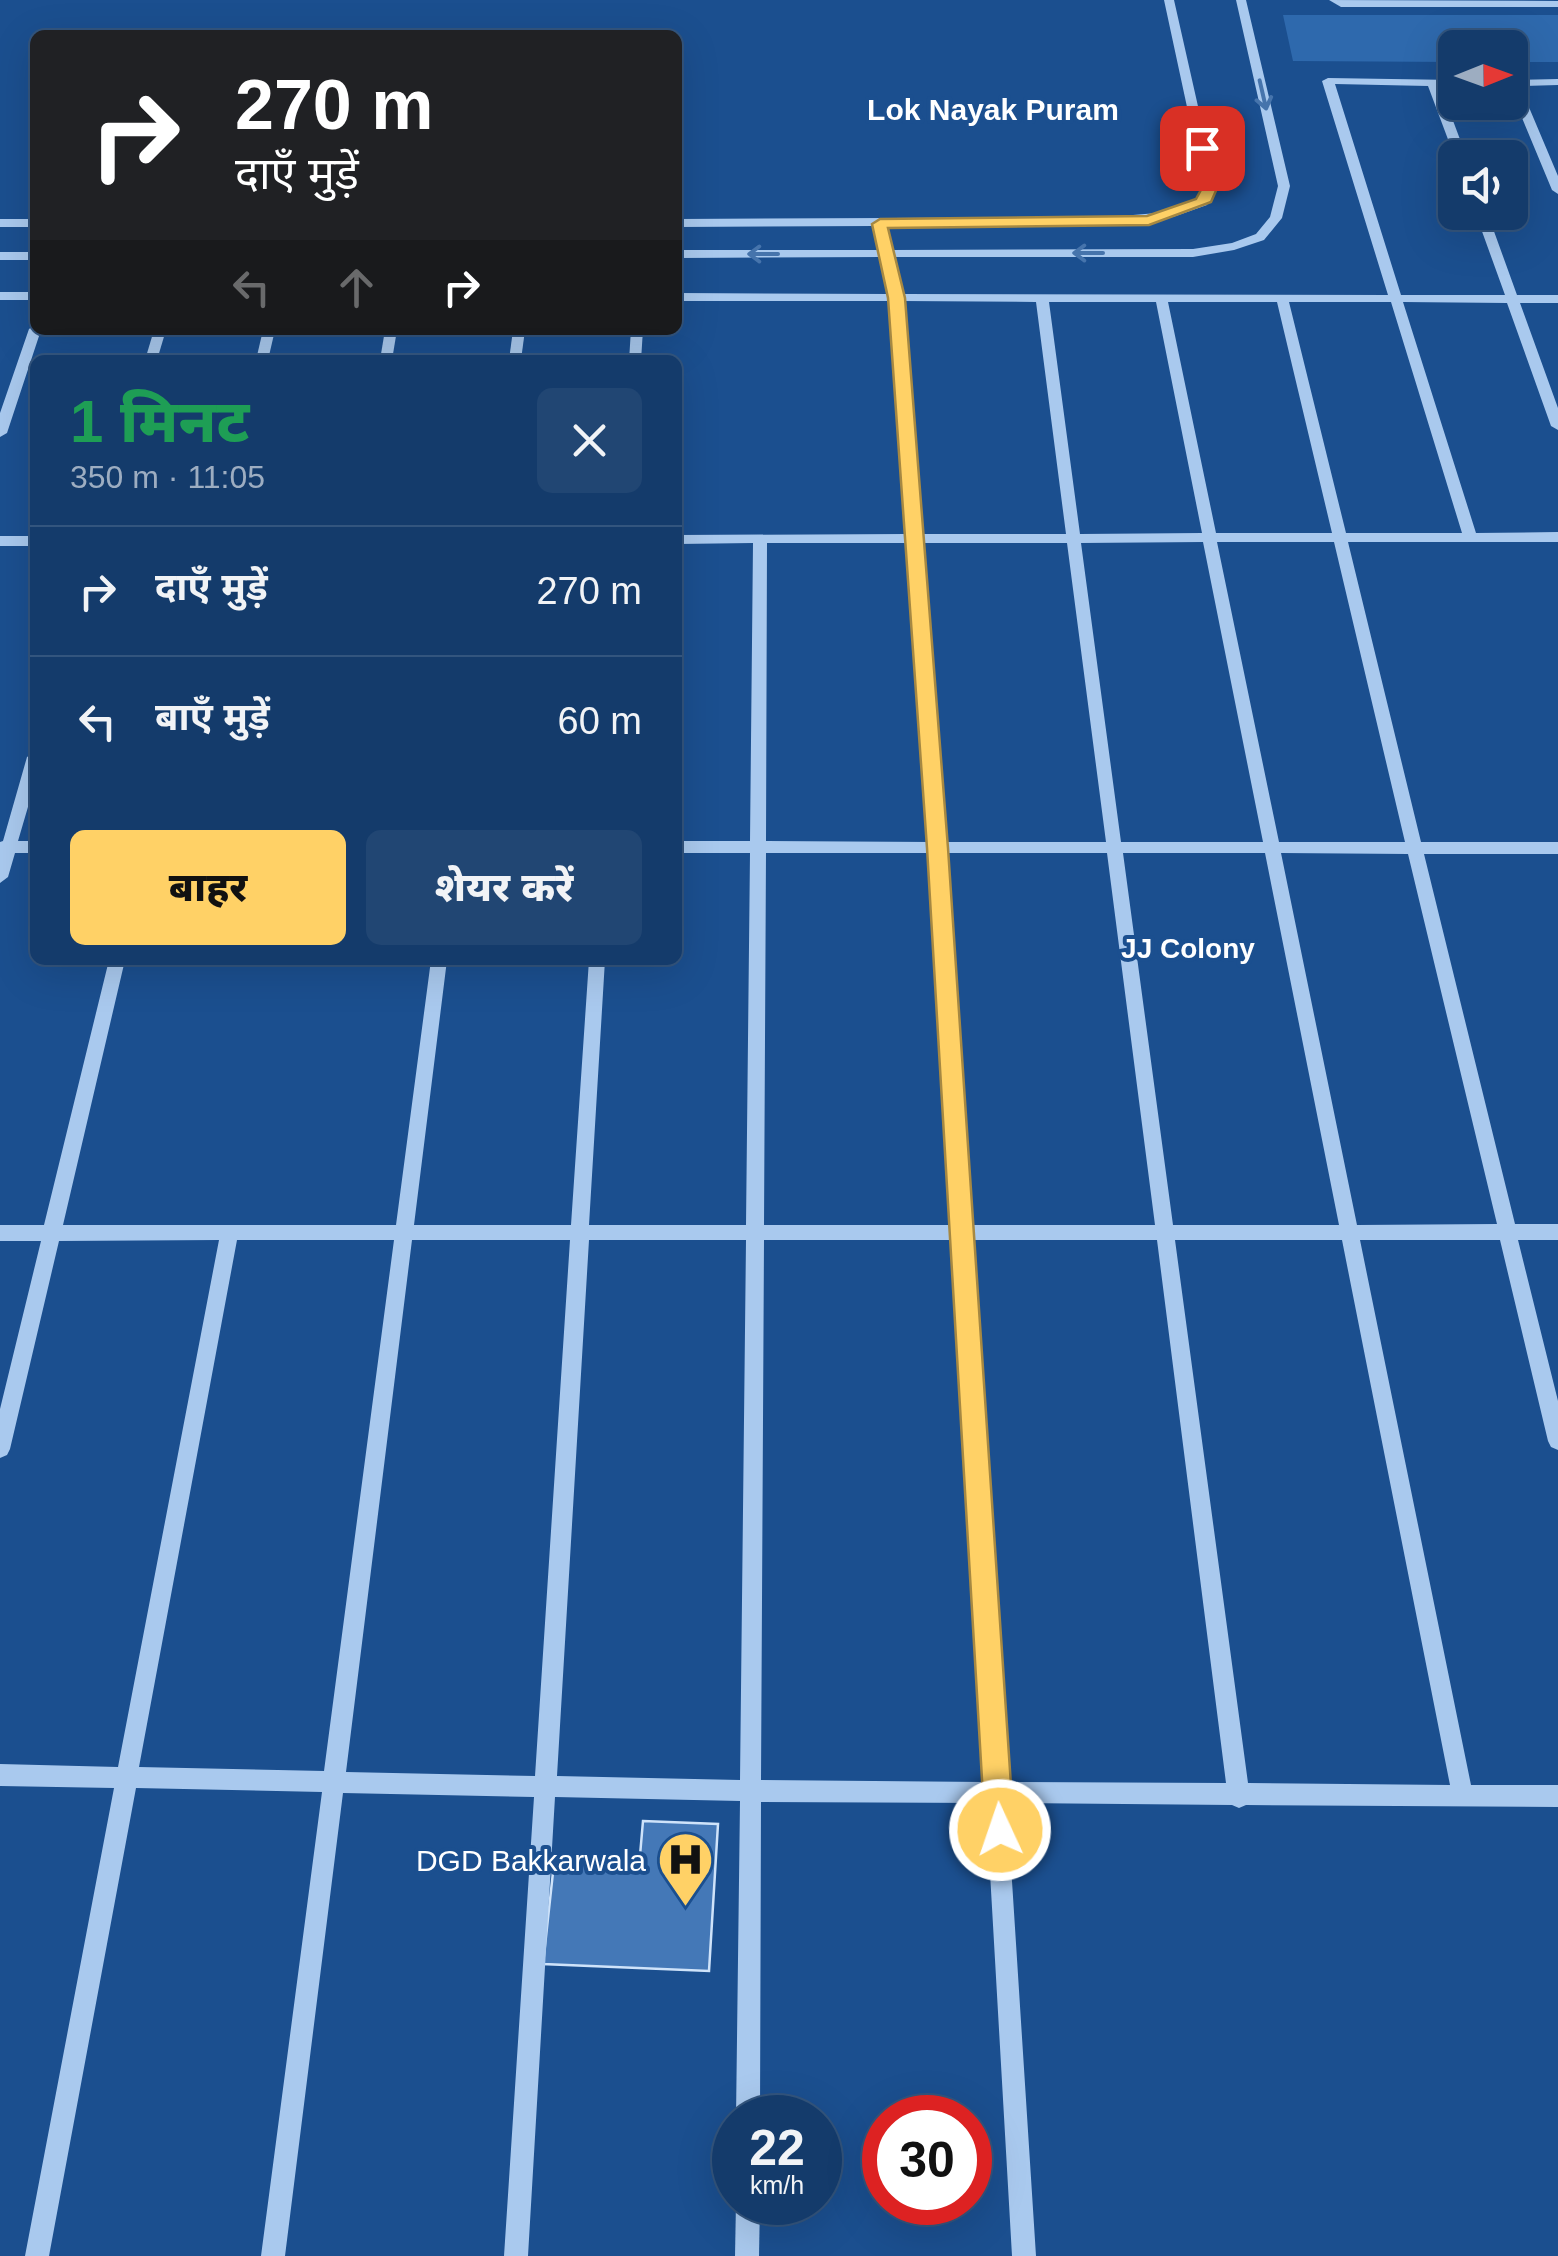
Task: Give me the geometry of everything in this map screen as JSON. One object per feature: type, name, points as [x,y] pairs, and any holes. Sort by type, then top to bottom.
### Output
[{"type":"street","points":[[682,223],[1149,220],[1203,202],[1210,186],[1170,0]]},
{"type":"street","points":[[682,254],[1193,253],[1234,246],[1260,236],[1276,218],[1284,186],[1241,0]]},
{"type":"street","points":[[1334,0],[1341,4],[1558,4]]},
{"type":"street","points":[[1438,83],[1328,81],[1470,537]]},
{"type":"street","points":[[1528,82],[1558,82]]},
{"type":"street","points":[[1434,83],[1455,140]]},
{"type":"street","points":[[1528,120],[1558,190]]},
{"type":"street","points":[[0,223],[30,223]]},
{"type":"street","points":[[880,224],[896,298],[938,848],[1024,2256]]},
{"type":"street","points":[[1487,230],[1558,426]]},
{"type":"street","points":[[0,256],[30,256]]},
{"type":"street","points":[[0,296],[30,296]]},
{"type":"street","points":[[682,297],[1558,299]]},
{"type":"street","points":[[1042,298],[1239,1797]]},
{"type":"street","points":[[1161,298],[1463,1796]]},
{"type":"street","points":[[1282,298],[1558,1442]]},
{"type":"street","points":[[0,433],[33,335]]},
{"type":"street","points":[[682,539],[1558,537]]},
{"type":"street","points":[[748,2095],[760,539]]},
{"type":"street","points":[[0,541],[30,541]]},
{"type":"street","points":[[0,877],[4,847],[30,772]]},
{"type":"street","points":[[4,847],[30,847]]},
{"type":"street","points":[[682,847],[1558,848]]},
{"type":"street","points":[[0,1449],[116,965]]},
{"type":"street","points":[[274,2256],[438,965]]},
{"type":"street","points":[[516,2256],[597,965]]},
{"type":"street","points":[[0,1234],[1558,1232]]},
{"type":"street","points":[[37,2256],[229,1234]]},
{"type":"street","points":[[0,1774],[750,1791],[1558,1796]]},
{"type":"street","points":[[748,2225],[748,2256]]},
{"type":"shaded area","points":[[1283,15],[1558,15],[1558,62],[1528,62],[1528,30],[1438,30],[1438,62],[1293,61]]},
{"type":"building","points":[[643,1821],[718,1824],[709,1971],[543,1964],[554,1863],[639,1867]]},
{"type":"place","name":"DGD Bakkarwala","points":[[685,1909]]},
{"type":"district","name":"Lok Nayak Puram","points":[[993,109]]},
{"type":"district","name":"JJ Colony","points":[[1188,948]]},
{"type":"route","points":[[1000,1830],[938,848],[896,298],[880,224],[1149,220],[1184,212],[1203,202],[1210,186],[1202,148]]}]
